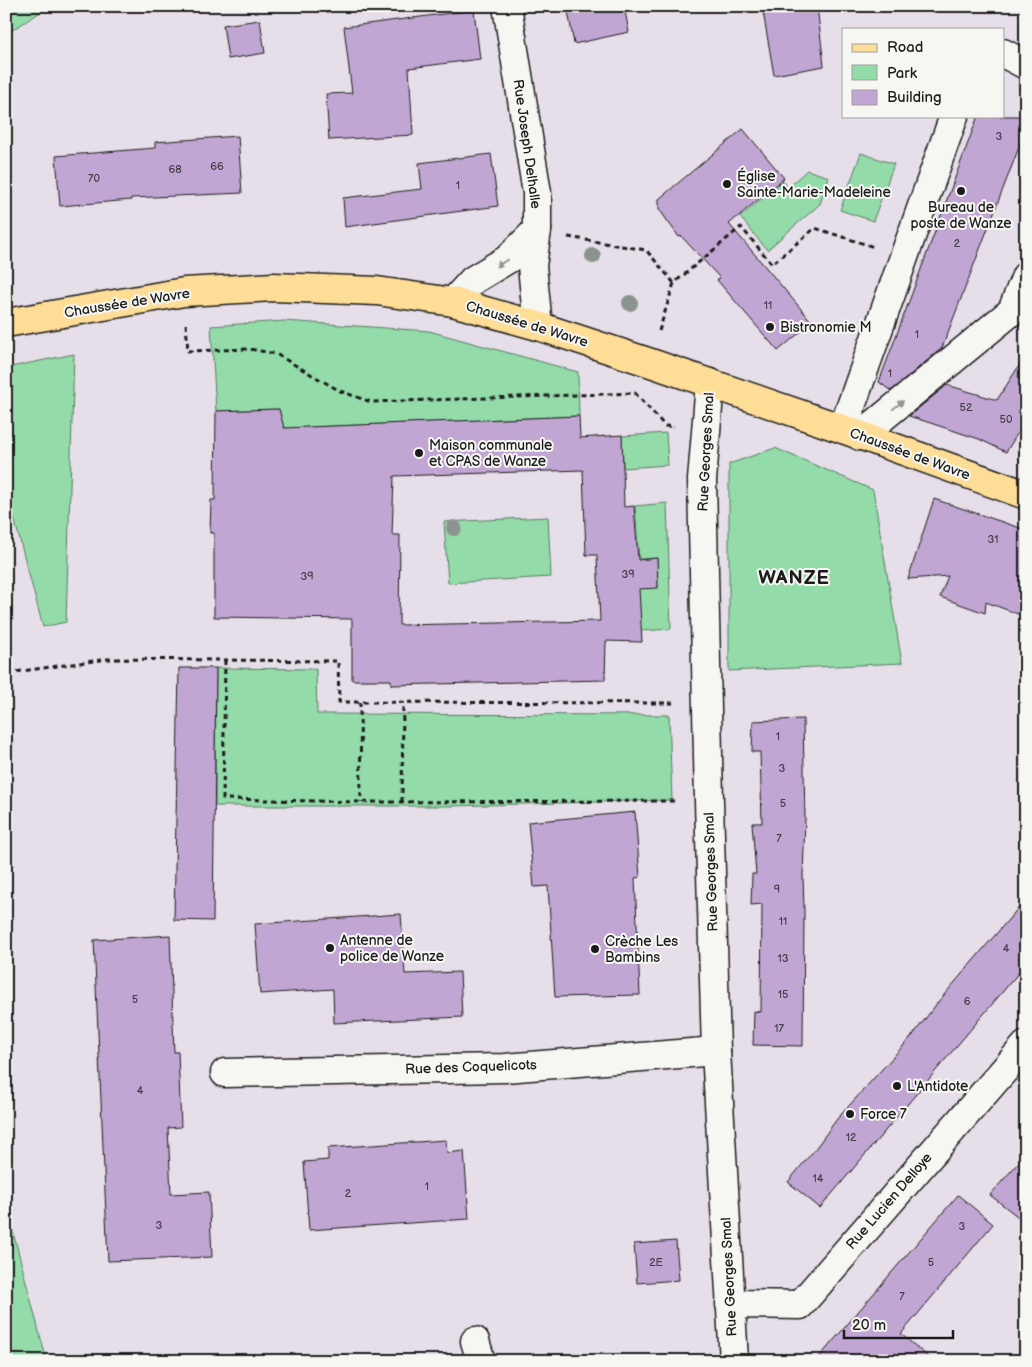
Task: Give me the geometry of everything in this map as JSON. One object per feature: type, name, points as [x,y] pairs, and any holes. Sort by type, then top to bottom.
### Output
[{"type":"main road","name":"Chaussée de Wavre","points":[[6,323],[184,292],[274,287],[377,291],[453,302],[538,326],[710,383],[1026,495]]},
{"type":"street","name":"Rue Joseph Delhalle","points":[[453,302],[473,280],[508,259],[537,230],[537,193],[507,6]]},
{"type":"street","points":[[1004,54],[1026,65]]},
{"type":"street","points":[[852,433],[905,257],[953,118]]},
{"type":"street","points":[[537,230],[532,266],[538,326]]},
{"type":"street","points":[[852,433],[1012,311],[1026,276]]},
{"type":"street","name":"Rue Georges Smal","points":[[710,383],[702,480],[708,801],[716,1051],[734,1361]]},
{"type":"street","name":"Rue Lucien Delloye","points":[[730,1304],[800,1305],[1026,1045]]},
{"type":"street","name":"Rue des Coquelicots","points":[[225,1073],[506,1068],[716,1051]]},
{"type":"path","points":[[658,335],[674,283],[740,227],[772,264],[815,228],[905,257]]},
{"type":"path","points":[[574,238],[646,250],[674,283]]},
{"type":"path","points":[[184,292],[188,351],[250,349],[276,354],[340,391],[371,402],[636,393],[665,426],[705,428]]},
{"type":"path","points":[[8,672],[107,659],[338,661],[339,702],[706,703]]},
{"type":"path","points":[[225,660],[223,799],[361,802],[708,801]]},
{"type":"path","points":[[360,702],[361,802]]},
{"type":"path","points":[[402,802],[403,702]]},
{"type":"green space","points":[[6,6],[50,6],[6,34]]},
{"type":"green space","points":[[861,153],[894,164],[873,221],[840,210]]},
{"type":"green space","points":[[807,170],[829,177],[820,204],[767,250],[740,217],[783,181],[788,187]]},
{"type":"green space","points":[[284,321],[429,331],[578,372],[579,416],[284,428],[279,409],[216,411],[211,326]]},
{"type":"green space","points":[[74,354],[66,622],[43,627],[6,488],[6,368]]},
{"type":"green space","points":[[666,433],[668,465],[623,468],[622,436]]},
{"type":"green space","points":[[775,448],[873,490],[902,663],[729,671],[729,464]]},
{"type":"green space","points":[[667,503],[671,629],[640,631],[637,588],[658,587],[657,558],[639,559],[635,506]]},
{"type":"green space","points":[[548,517],[551,577],[448,583],[444,522]]},
{"type":"green space","points":[[216,668],[316,669],[317,714],[669,715],[672,800],[450,806],[215,806]]},
{"type":"green space","points":[[6,1205],[41,1339],[47,1361],[6,1361]]},
{"type":"building","points":[[567,6],[624,6],[629,32],[574,44]]},
{"type":"building","points":[[762,6],[817,6],[824,66],[774,75]]},
{"type":"building","points":[[474,10],[480,59],[409,68],[413,135],[329,140],[326,94],[352,93],[344,27]]},
{"type":"building","points":[[260,20],[265,53],[228,59],[223,25]]},
{"type":"building","points":[[1026,116],[1026,129],[942,348],[891,391],[879,382],[977,118]]},
{"type":"building","points":[[743,129],[784,178],[729,224],[812,322],[778,351],[717,280],[720,278],[681,236],[679,237],[659,209],[659,199]]},
{"type":"building","points":[[238,136],[242,193],[131,198],[131,200],[60,206],[56,156],[155,148],[155,142]]},
{"type":"building","points":[[491,154],[498,206],[345,227],[343,198],[422,189],[419,163]]},
{"type":"building","points":[[1026,355],[1026,420],[1006,452],[979,439],[909,416],[947,385],[997,400]]},
{"type":"building","points":[[279,409],[284,428],[579,416],[580,438],[622,435],[624,507],[634,506],[638,560],[657,558],[658,588],[639,589],[642,642],[606,641],[605,680],[391,685],[391,680],[352,680],[352,619],[214,617],[214,533],[210,533],[211,500],[215,500],[216,411]],"holes":[[[583,470],[586,555],[597,555],[600,621],[399,625],[400,535],[392,535],[394,476]]]},
{"type":"building","points":[[934,499],[1026,530],[1026,617],[986,602],[985,613],[940,597],[948,576],[908,579]]},
{"type":"building","points":[[179,668],[216,668],[213,921],[174,920]]},
{"type":"building","points":[[803,719],[805,819],[803,875],[803,1046],[753,1045],[754,1011],[761,1012],[762,904],[751,905],[752,874],[756,874],[752,823],[762,823],[760,752],[752,752],[753,721]]},
{"type":"building","name":"Crèche Les Bambins","points":[[635,812],[640,877],[635,878],[640,995],[555,997],[548,886],[534,887],[528,822]]},
{"type":"building","points":[[1026,899],[1026,964],[820,1208],[788,1182],[837,1119],[913,1035],[938,1002]]},
{"type":"building","name":"Antenne de police de Wanze","points":[[401,914],[405,974],[460,972],[462,1017],[334,1023],[333,989],[260,994],[255,924]]},
{"type":"building","points":[[170,935],[174,1052],[178,1052],[181,1127],[168,1128],[171,1194],[209,1192],[212,1257],[108,1261],[94,940]]},
{"type":"building","points":[[446,1140],[447,1153],[464,1151],[469,1219],[309,1230],[304,1162],[328,1160],[328,1148]]},
{"type":"building","points":[[1026,1154],[1026,1223],[990,1195]]},
{"type":"building","points":[[958,1195],[993,1224],[901,1334],[933,1361],[816,1361]]},
{"type":"building","points":[[676,1241],[679,1280],[637,1283],[634,1244]]},
{"type":"place","name":"Église Sainte-Marie-Madeleine","points":[[727,184]]},
{"type":"place","name":"Bureau de poste de Wanze","points":[[961,191]]},
{"type":"place","name":"Bistronomie M","points":[[770,327]]},
{"type":"place","name":"Maison communale et CPAS de Wanze","points":[[419,453]]},
{"type":"place","name":"Antenne de police de Wanze","points":[[330,948]]},
{"type":"place","name":"Crèche Les Bambins","points":[[595,949]]},
{"type":"place","name":"L'Antidote","points":[[897,1086]]},
{"type":"place","name":"Force 7","points":[[850,1114]]},
{"type":"district","name":"WANZE","points":[[794,578]]}]
